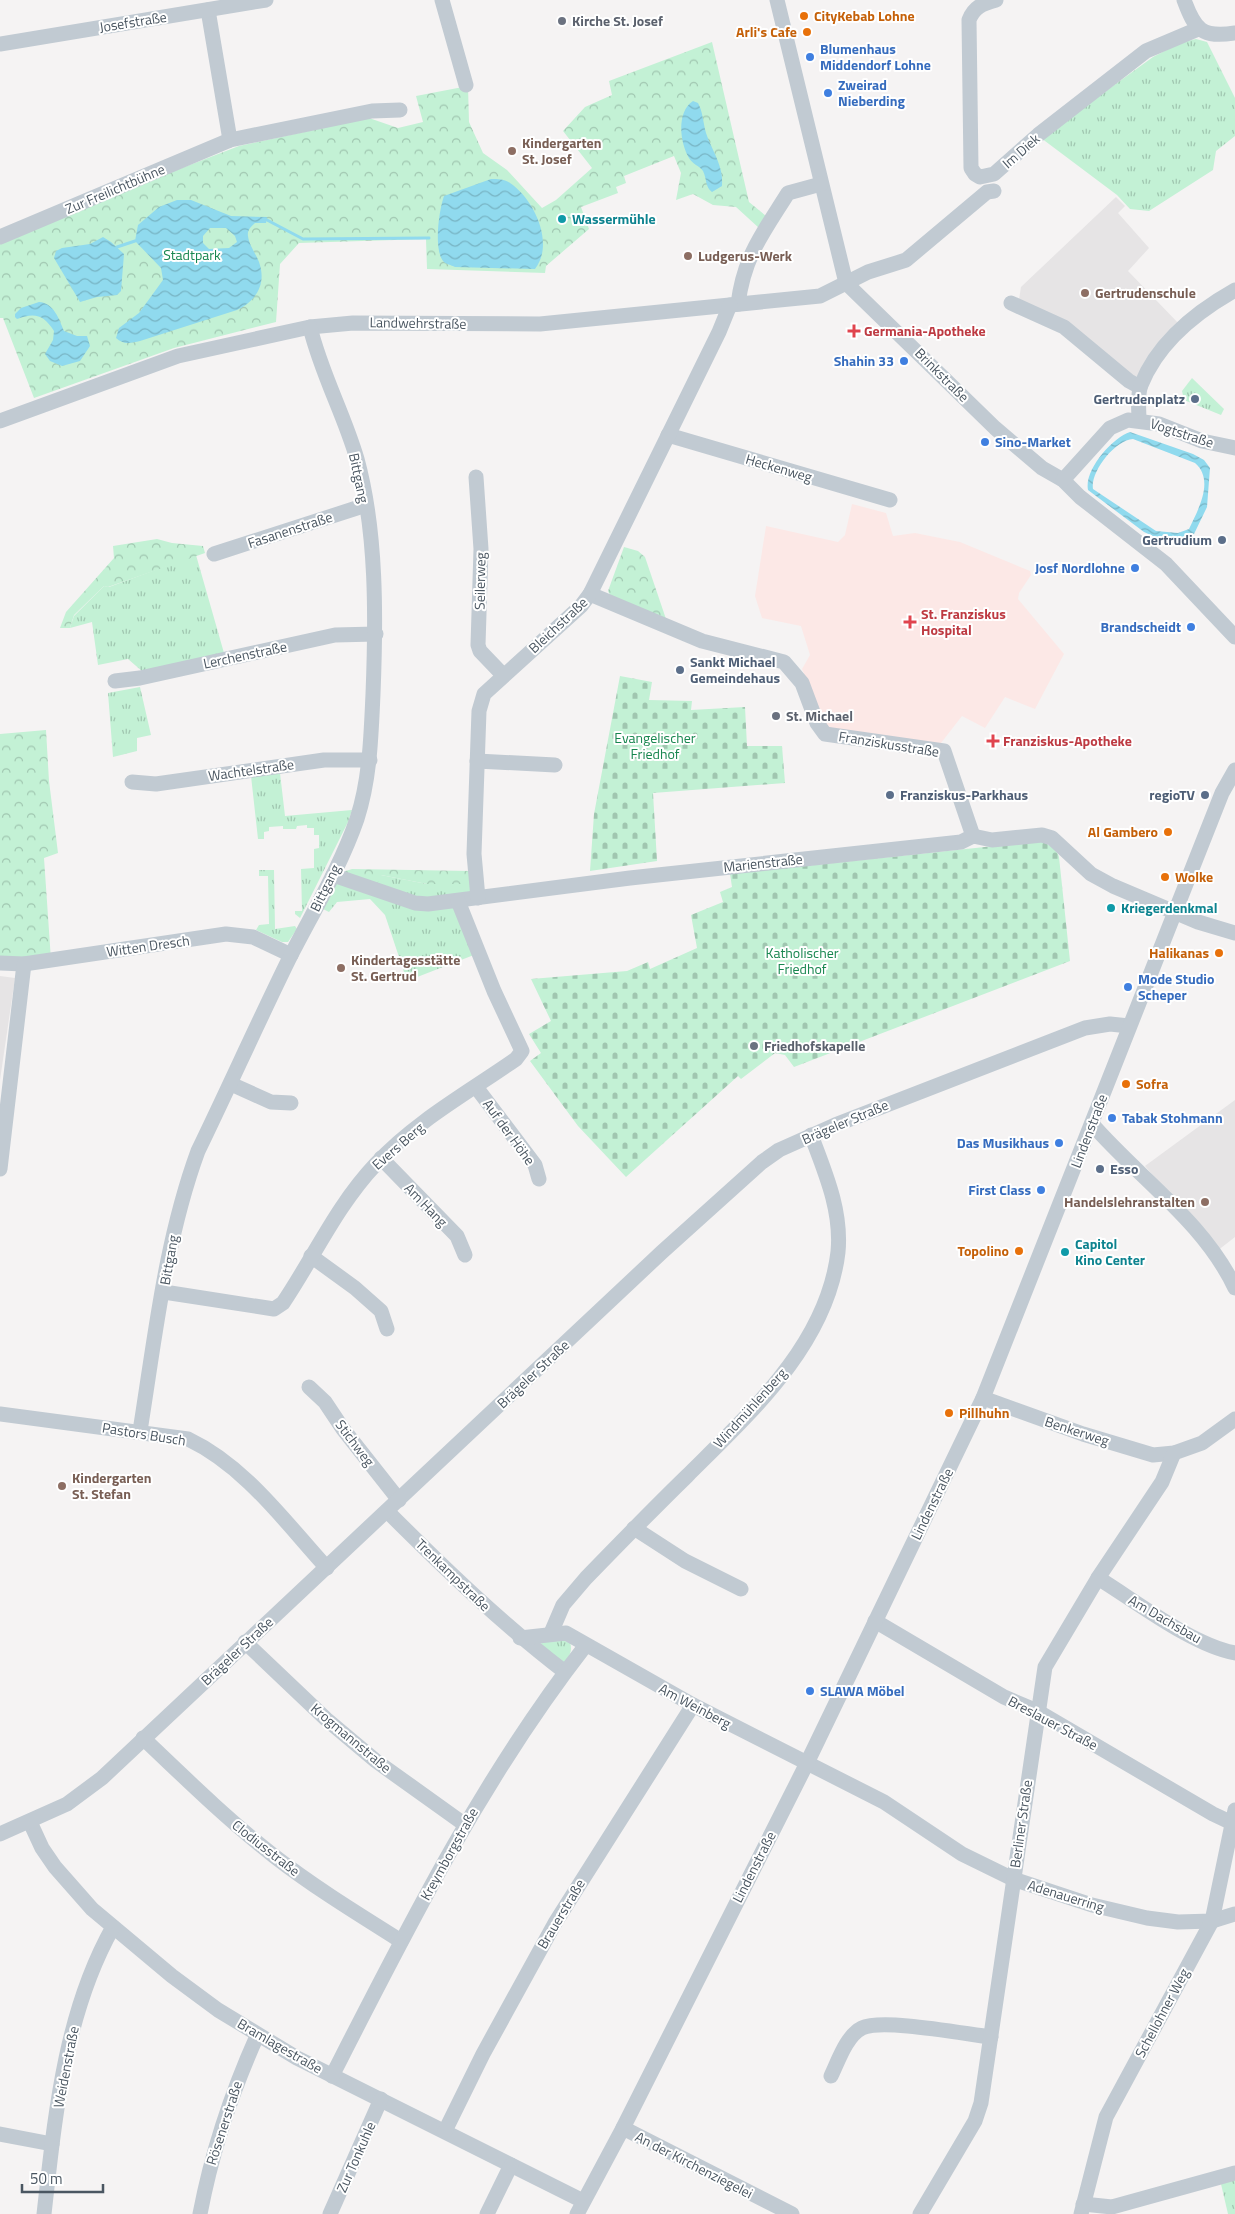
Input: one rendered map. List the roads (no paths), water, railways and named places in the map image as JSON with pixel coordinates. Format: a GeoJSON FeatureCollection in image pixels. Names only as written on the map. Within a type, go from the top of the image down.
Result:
{"type":"FeatureCollection","features":[{"type":"Feature","properties":{"kind":"street","name":"Josefstraße"},"geometry":{"type":"LineString","coordinates":[[0,44],[266,0]]}},
{"type":"Feature","properties":{"kind":"street"},"geometry":{"type":"LineString","coordinates":[[442,0],[466,85]]}},
{"type":"Feature","properties":{"kind":"street"},"geometry":{"type":"LineString","coordinates":[[777,0],[846,283]]}},
{"type":"Feature","properties":{"kind":"street","name":"Im Diek"},"geometry":{"type":"LineString","coordinates":[[996,0],[982,4],[973,10],[969,20],[971,168],[980,177],[994,174],[1038,135],[1146,51],[1198,29]]}},
{"type":"Feature","properties":{"kind":"street"},"geometry":{"type":"LineString","coordinates":[[1184,0],[1190,16],[1198,29],[1209,35],[1235,33]]}},
{"type":"Feature","properties":{"kind":"street"},"geometry":{"type":"LineString","coordinates":[[208,10],[230,140]]}},
{"type":"Feature","properties":{"kind":"street","name":"Zur Freilichtbühne"},"geometry":{"type":"LineString","coordinates":[[0,237],[230,140],[372,111],[400,110]]}},
{"type":"Feature","properties":{"kind":"street","name":"Bleichstraße"},"geometry":{"type":"LineString","coordinates":[[478,898],[474,854],[479,711],[484,694],[580,606],[590,594],[734,304],[747,260],[788,193],[821,184]]}},
{"type":"Feature","properties":{"kind":"street","name":"Landwehrstraße"},"geometry":{"type":"LineString","coordinates":[[0,421],[178,356],[310,327],[353,322],[540,324],[820,296],[868,272],[906,260],[987,192],[994,191]]}},
{"type":"Feature","properties":{"kind":"street","name":"Brinkstraße"},"geometry":{"type":"LineString","coordinates":[[846,283],[995,428],[1042,468],[1062,480],[1080,497],[1166,564],[1235,637]]}},
{"type":"Feature","properties":{"kind":"street"},"geometry":{"type":"LineString","coordinates":[[1139,420],[1140,387],[1154,362],[1179,330],[1194,316],[1235,290]]}},
{"type":"Feature","properties":{"kind":"street"},"geometry":{"type":"LineString","coordinates":[[1011,303],[1064,328],[1129,381],[1140,387]]}},
{"type":"Feature","properties":{"kind":"street","name":"Bittgang"},"geometry":{"type":"LineString","coordinates":[[140,1431],[173,1235],[188,1179],[198,1151],[291,956],[333,875],[356,820],[370,760],[376,634],[374,575],[366,505],[357,459],[316,350],[310,327]]}},
{"type":"Feature","properties":{"kind":"street","name":"Vogtstraße"},"geometry":{"type":"LineString","coordinates":[[1062,480],[1110,428],[1128,420],[1159,424],[1202,441],[1235,448]]}},
{"type":"Feature","properties":{"kind":"street","name":"Heckenweg"},"geometry":{"type":"LineString","coordinates":[[668,436],[890,500]]}},
{"type":"Feature","properties":{"kind":"street","name":"Seilerweg"},"geometry":{"type":"LineString","coordinates":[[476,477],[481,549],[478,644],[480,651],[503,675]]}},
{"type":"Feature","properties":{"kind":"street","name":"Fasanenstraße"},"geometry":{"type":"LineString","coordinates":[[214,554],[366,505]]}},
{"type":"Feature","properties":{"kind":"street","name":"Franziskusstraße"},"geometry":{"type":"LineString","coordinates":[[590,594],[702,641],[784,662],[802,683],[817,723],[826,734],[944,751],[972,836]]}},
{"type":"Feature","properties":{"kind":"street","name":"Lerchenstraße"},"geometry":{"type":"LineString","coordinates":[[115,681],[140,678],[335,635],[376,634]]}},
{"type":"Feature","properties":{"kind":"street","name":"Wachtelstraße"},"geometry":{"type":"LineString","coordinates":[[132,782],[156,784],[324,760],[370,760]]}},
{"type":"Feature","properties":{"kind":"street"},"geometry":{"type":"LineString","coordinates":[[477,761],[555,765]]}},
{"type":"Feature","properties":{"kind":"street","name":"Lindenstraße"},"geometry":{"type":"LineString","coordinates":[[580,2208],[623,2128],[806,1763],[983,1398],[1222,794],[1235,770]]}},
{"type":"Feature","properties":{"kind":"street","name":"Marienstraße"},"geometry":{"type":"LineString","coordinates":[[333,875],[415,903],[458,901],[649,876],[961,842],[972,836],[992,840],[1042,834],[1052,838],[1091,874],[1113,886],[1175,912],[1230,933],[1235,933]]}},
{"type":"Feature","properties":{"kind":"street","name":"Evers Berg"},"geometry":{"type":"LineString","coordinates":[[164,1292],[274,1310],[283,1303],[345,1203],[381,1158],[420,1125],[516,1059],[522,1051],[494,991],[458,901]]}},
{"type":"Feature","properties":{"kind":"street","name":"Witten Dresch"},"geometry":{"type":"LineString","coordinates":[[0,963],[24,964],[226,934],[253,937],[291,956]]}},
{"type":"Feature","properties":{"kind":"street"},"geometry":{"type":"LineString","coordinates":[[0,1169],[24,964]]}},
{"type":"Feature","properties":{"kind":"street","name":"Brägeler Straße"},"geometry":{"type":"LineString","coordinates":[[0,1834],[67,1804],[88,1788],[327,1568],[748,1174],[779,1150],[811,1135],[1085,1028],[1110,1024],[1130,1026]]}},
{"type":"Feature","properties":{"kind":"street"},"geometry":{"type":"LineString","coordinates":[[230,1084],[271,1102],[291,1103]]}},
{"type":"Feature","properties":{"kind":"street","name":"Auf der Höhe"},"geometry":{"type":"LineString","coordinates":[[476,1087],[535,1165],[539,1179]]}},
{"type":"Feature","properties":{"kind":"street"},"geometry":{"type":"LineString","coordinates":[[1092,1124],[1195,1229],[1228,1272],[1235,1288]]}},
{"type":"Feature","properties":{"kind":"street","name":"Windmühlenberg"},"geometry":{"type":"LineString","coordinates":[[551,1633],[562,1605],[634,1528],[750,1413],[778,1380],[802,1346],[818,1315],[833,1275],[838,1250],[837,1219],[829,1181],[811,1135]]}},
{"type":"Feature","properties":{"kind":"street","name":"Am Hang"},"geometry":{"type":"LineString","coordinates":[[381,1158],[457,1236],[465,1255]]}},
{"type":"Feature","properties":{"kind":"street"},"geometry":{"type":"LineString","coordinates":[[311,1256],[355,1288],[381,1311],[387,1329]]}},
{"type":"Feature","properties":{"kind":"street","name":"Stichweg"},"geometry":{"type":"LineString","coordinates":[[309,1387],[325,1402],[343,1429],[399,1500]]}},
{"type":"Feature","properties":{"kind":"street","name":"Benkerweg"},"geometry":{"type":"LineString","coordinates":[[983,1398],[1082,1434],[1153,1455],[1174,1453],[1202,1443],[1235,1419]]}},
{"type":"Feature","properties":{"kind":"street","name":"Pastors Busch"},"geometry":{"type":"LineString","coordinates":[[0,1414],[140,1431],[188,1439],[209,1449],[230,1464],[327,1568]]}},
{"type":"Feature","properties":{"kind":"street","name":"Berliner Straße"},"geometry":{"type":"LineString","coordinates":[[920,2214],[975,2121],[981,2103],[1012,1880],[1045,1667],[1098,1578],[1162,1482],[1174,1453]]}},
{"type":"Feature","properties":{"kind":"street","name":"Trenkampstraße"},"geometry":{"type":"LineString","coordinates":[[387,1511],[456,1580],[520,1638],[565,1672]]}},
{"type":"Feature","properties":{"kind":"street"},"geometry":{"type":"LineString","coordinates":[[634,1528],[685,1560],[742,1590]]}},
{"type":"Feature","properties":{"kind":"street","name":"Am Dachsbau"},"geometry":{"type":"LineString","coordinates":[[1098,1578],[1183,1631],[1222,1651],[1235,1653]]}},
{"type":"Feature","properties":{"kind":"street","name":"Breslauer Straße"},"geometry":{"type":"LineString","coordinates":[[875,1621],[1004,1697],[1037,1711],[1213,1814],[1234,1816]]}},
{"type":"Feature","properties":{"kind":"street"},"geometry":{"type":"LineString","coordinates":[[520,1638],[551,1633],[566,1633],[586,1645]]}},
{"type":"Feature","properties":{"kind":"street","name":"Krogmannstraße"},"geometry":{"type":"LineString","coordinates":[[245,1642],[326,1719],[376,1761],[464,1824]]}},
{"type":"Feature","properties":{"kind":"street","name":"Am Weinberg"},"geometry":{"type":"LineString","coordinates":[[586,1645],[693,1705],[806,1763]]}},
{"type":"Feature","properties":{"kind":"street","name":"Kreymborgstraße"},"geometry":{"type":"LineString","coordinates":[[332,2076],[401,1941],[464,1824],[565,1672],[586,1645]]}},
{"type":"Feature","properties":{"kind":"street","name":"Brauerstraße"},"geometry":{"type":"LineString","coordinates":[[445,2130],[483,2054],[554,1922],[693,1705]]}},
{"type":"Feature","properties":{"kind":"street","name":"Clodiusstraße"},"geometry":{"type":"LineString","coordinates":[[143,1738],[221,1812],[275,1856],[338,1902],[401,1941]]}},
{"type":"Feature","properties":{"kind":"street","name":"Adenauerring"},"geometry":{"type":"LineString","coordinates":[[806,1763],[884,1802],[962,1854],[1012,1880],[1092,1905],[1147,1918],[1178,1922],[1212,1921],[1235,1914]]}},
{"type":"Feature","properties":{"kind":"street","name":"Schellohner Weg"},"geometry":{"type":"LineString","coordinates":[[1082,2209],[1106,2117],[1212,1921],[1234,1816]]}},
{"type":"Feature","properties":{"kind":"street","name":"Bramlagestraße"},"geometry":{"type":"LineString","coordinates":[[30,1822],[42,1848],[55,1867],[92,1909],[172,1976],[257,2036],[332,2076],[445,2130],[511,2165],[580,2208]]}},
{"type":"Feature","properties":{"kind":"street","name":"Weidenstraße"},"geometry":{"type":"LineString","coordinates":[[44,2214],[52,2144],[68,2049],[80,2002],[96,1957],[113,1927]]}},
{"type":"Feature","properties":{"kind":"street"},"geometry":{"type":"LineString","coordinates":[[830,2076],[850,2039],[862,2028],[881,2024],[991,2038]]}},
{"type":"Feature","properties":{"kind":"street","name":"Rösenerstraße"},"geometry":{"type":"LineString","coordinates":[[200,2214],[213,2152],[224,2117],[234,2088],[257,2036]]}},
{"type":"Feature","properties":{"kind":"street","name":"Zur Tonkuhle"},"geometry":{"type":"LineString","coordinates":[[330,2214],[381,2099]]}},
{"type":"Feature","properties":{"kind":"street","name":"An der Kirchenziegelei"},"geometry":{"type":"LineString","coordinates":[[623,2128],[792,2214]]}},
{"type":"Feature","properties":{"kind":"street"},"geometry":{"type":"LineString","coordinates":[[0,2134],[52,2144]]}},
{"type":"Feature","properties":{"kind":"street"},"geometry":{"type":"LineString","coordinates":[[487,2214],[511,2165]]}},
{"type":"Feature","properties":{"kind":"street"},"geometry":{"type":"LineString","coordinates":[[1082,2209],[1112,2207],[1235,2173]]}},
{"type":"Feature","properties":{"kind":"water"},"geometry":{"type":"Polygon","coordinates":[[[693,101],[700,106],[706,133],[721,172],[722,186],[712,192],[707,185],[703,171],[690,160],[683,144],[682,120],[684,112],[693,101]]]}},
{"type":"Feature","properties":{"kind":"water"},"geometry":{"type":"Polygon","coordinates":[[[491,179],[510,183],[519,190],[534,210],[539,222],[543,247],[541,258],[535,269],[455,267],[445,263],[441,257],[438,230],[444,196],[491,179]]]}},
{"type":"Feature","properties":{"kind":"water"},"geometry":{"type":"Polygon","coordinates":[[[177,200],[191,200],[231,216],[267,217],[266,223],[255,223],[248,234],[259,262],[262,278],[261,284],[250,302],[237,310],[140,341],[124,343],[116,338],[119,328],[139,313],[163,280],[161,268],[135,241],[138,225],[159,207],[177,200]],[[210,228],[203,236],[203,243],[209,249],[229,248],[237,242],[235,236],[226,228],[210,228]]]}},
{"type":"Feature","properties":{"kind":"water"},"geometry":{"type":"Polygon","coordinates":[[[103,237],[124,254],[121,291],[117,295],[97,297],[80,302],[54,258],[56,251],[62,248],[90,244],[103,237]]]}},
{"type":"Feature","properties":{"kind":"water"},"geometry":{"type":"Polygon","coordinates":[[[39,302],[52,308],[64,331],[77,336],[87,336],[90,346],[80,361],[62,366],[50,361],[45,354],[53,340],[54,331],[47,321],[38,316],[17,319],[15,317],[15,314],[21,308],[39,302]]]}},
{"type":"Feature","properties":{"kind":"water"},"geometry":{"type":"Polygon","coordinates":[[[1130,432],[1193,454],[1204,460],[1210,468],[1207,507],[1194,534],[1180,541],[1162,540],[1144,532],[1088,490],[1090,473],[1095,464],[1108,448],[1123,435],[1130,432]],[[1133,439],[1119,445],[1105,458],[1095,474],[1093,489],[1156,531],[1178,533],[1189,529],[1203,495],[1204,478],[1201,470],[1195,463],[1133,439]]]}},
{"type":"Feature","properties":{"kind":"waterway"},"geometry":{"type":"LineString","coordinates":[[267,220],[303,239],[429,238]]}},
{"type":"Feature","properties":{"kind":"waterway"},"geometry":{"type":"LineString","coordinates":[[117,247],[135,241]]}},
{"type":"Feature","properties":{"kind":"place","name":"CityKebab Lohne"},"geometry":{"type":"Point","coordinates":[804,16]}},
{"type":"Feature","properties":{"kind":"place","name":"Kirche St. Josef"},"geometry":{"type":"Point","coordinates":[562,21]}},
{"type":"Feature","properties":{"kind":"place","name":"Arli's Cafe"},"geometry":{"type":"Point","coordinates":[807,32]}},
{"type":"Feature","properties":{"kind":"place","name":"Blumenhaus Middendorf Lohne"},"geometry":{"type":"Point","coordinates":[810,57]}},
{"type":"Feature","properties":{"kind":"place","name":"Zweirad Nieberding"},"geometry":{"type":"Point","coordinates":[828,93]}},
{"type":"Feature","properties":{"kind":"place","name":"Kindergarten St. Josef"},"geometry":{"type":"Point","coordinates":[512,151]}},
{"type":"Feature","properties":{"kind":"place","name":"Wassermühle"},"geometry":{"type":"Point","coordinates":[562,219]}},
{"type":"Feature","properties":{"kind":"place","name":"Ludgerus-Werk"},"geometry":{"type":"Point","coordinates":[688,256]}},
{"type":"Feature","properties":{"kind":"place","name":"Gertrudenschule"},"geometry":{"type":"Point","coordinates":[1085,293]}},
{"type":"Feature","properties":{"kind":"place","name":"Germania-Apotheke"},"geometry":{"type":"Point","coordinates":[854,331]}},
{"type":"Feature","properties":{"kind":"place","name":"Shahin 33"},"geometry":{"type":"Point","coordinates":[904,361]}},
{"type":"Feature","properties":{"kind":"place","name":"Gertrudenplatz"},"geometry":{"type":"Point","coordinates":[1195,399]}},
{"type":"Feature","properties":{"kind":"place","name":"Sino-Market"},"geometry":{"type":"Point","coordinates":[985,442]}},
{"type":"Feature","properties":{"kind":"place","name":"Gertrudium"},"geometry":{"type":"Point","coordinates":[1222,540]}},
{"type":"Feature","properties":{"kind":"place","name":"Josf Nordlohne"},"geometry":{"type":"Point","coordinates":[1135,568]}},
{"type":"Feature","properties":{"kind":"place","name":"St. Franziskus Hospital"},"geometry":{"type":"Point","coordinates":[910,622]}},
{"type":"Feature","properties":{"kind":"place","name":"Brandscheidt"},"geometry":{"type":"Point","coordinates":[1191,627]}},
{"type":"Feature","properties":{"kind":"place","name":"Sankt Michael Gemeindehaus"},"geometry":{"type":"Point","coordinates":[680,670]}},
{"type":"Feature","properties":{"kind":"place","name":"St. Michael"},"geometry":{"type":"Point","coordinates":[776,716]}},
{"type":"Feature","properties":{"kind":"place","name":"Franziskus-Apotheke"},"geometry":{"type":"Point","coordinates":[993,741]}},
{"type":"Feature","properties":{"kind":"place","name":"Franziskus-Parkhaus"},"geometry":{"type":"Point","coordinates":[890,795]}},
{"type":"Feature","properties":{"kind":"place","name":"regioTV"},"geometry":{"type":"Point","coordinates":[1205,795]}},
{"type":"Feature","properties":{"kind":"place","name":"Al Gambero"},"geometry":{"type":"Point","coordinates":[1168,832]}},
{"type":"Feature","properties":{"kind":"place","name":"Wolke"},"geometry":{"type":"Point","coordinates":[1165,877]}},
{"type":"Feature","properties":{"kind":"place","name":"Kriegerdenkmal"},"geometry":{"type":"Point","coordinates":[1111,908]}},
{"type":"Feature","properties":{"kind":"place","name":"Halikanas"},"geometry":{"type":"Point","coordinates":[1219,953]}},
{"type":"Feature","properties":{"kind":"place","name":"Kindertagesstätte St. Gertrud"},"geometry":{"type":"Point","coordinates":[341,968]}},
{"type":"Feature","properties":{"kind":"place","name":"Mode Studio Scheper"},"geometry":{"type":"Point","coordinates":[1128,987]}},
{"type":"Feature","properties":{"kind":"place","name":"Friedhofskapelle"},"geometry":{"type":"Point","coordinates":[754,1046]}},
{"type":"Feature","properties":{"kind":"place","name":"Sofra"},"geometry":{"type":"Point","coordinates":[1126,1084]}},
{"type":"Feature","properties":{"kind":"place","name":"Tabak Stohmann"},"geometry":{"type":"Point","coordinates":[1112,1118]}},
{"type":"Feature","properties":{"kind":"place","name":"Das Musikhaus"},"geometry":{"type":"Point","coordinates":[1059,1143]}},
{"type":"Feature","properties":{"kind":"place","name":"Esso"},"geometry":{"type":"Point","coordinates":[1100,1169]}},
{"type":"Feature","properties":{"kind":"place","name":"First Class"},"geometry":{"type":"Point","coordinates":[1041,1190]}},
{"type":"Feature","properties":{"kind":"place","name":"Handelslehranstalten"},"geometry":{"type":"Point","coordinates":[1205,1202]}},
{"type":"Feature","properties":{"kind":"place","name":"Topolino"},"geometry":{"type":"Point","coordinates":[1019,1251]}},
{"type":"Feature","properties":{"kind":"place","name":"Capitol Kino Center"},"geometry":{"type":"Point","coordinates":[1065,1252]}},
{"type":"Feature","properties":{"kind":"place","name":"Pillhuhn"},"geometry":{"type":"Point","coordinates":[949,1413]}},
{"type":"Feature","properties":{"kind":"place","name":"Kindergarten St. Stefan"},"geometry":{"type":"Point","coordinates":[62,1486]}},
{"type":"Feature","properties":{"kind":"place","name":"SLAWA Möbel"},"geometry":{"type":"Point","coordinates":[810,1691]}},
{"type":"Feature","properties":{"kind":"park label","name":"Stadtpark"},"geometry":{"type":"Point","coordinates":[192,255]}},
{"type":"Feature","properties":{"kind":"park label","name":"Evangelischer Friedhof"},"geometry":{"type":"Point","coordinates":[655,746]}},
{"type":"Feature","properties":{"kind":"park label","name":"Katholischer Friedhof"},"geometry":{"type":"Point","coordinates":[802,962]}}]}
